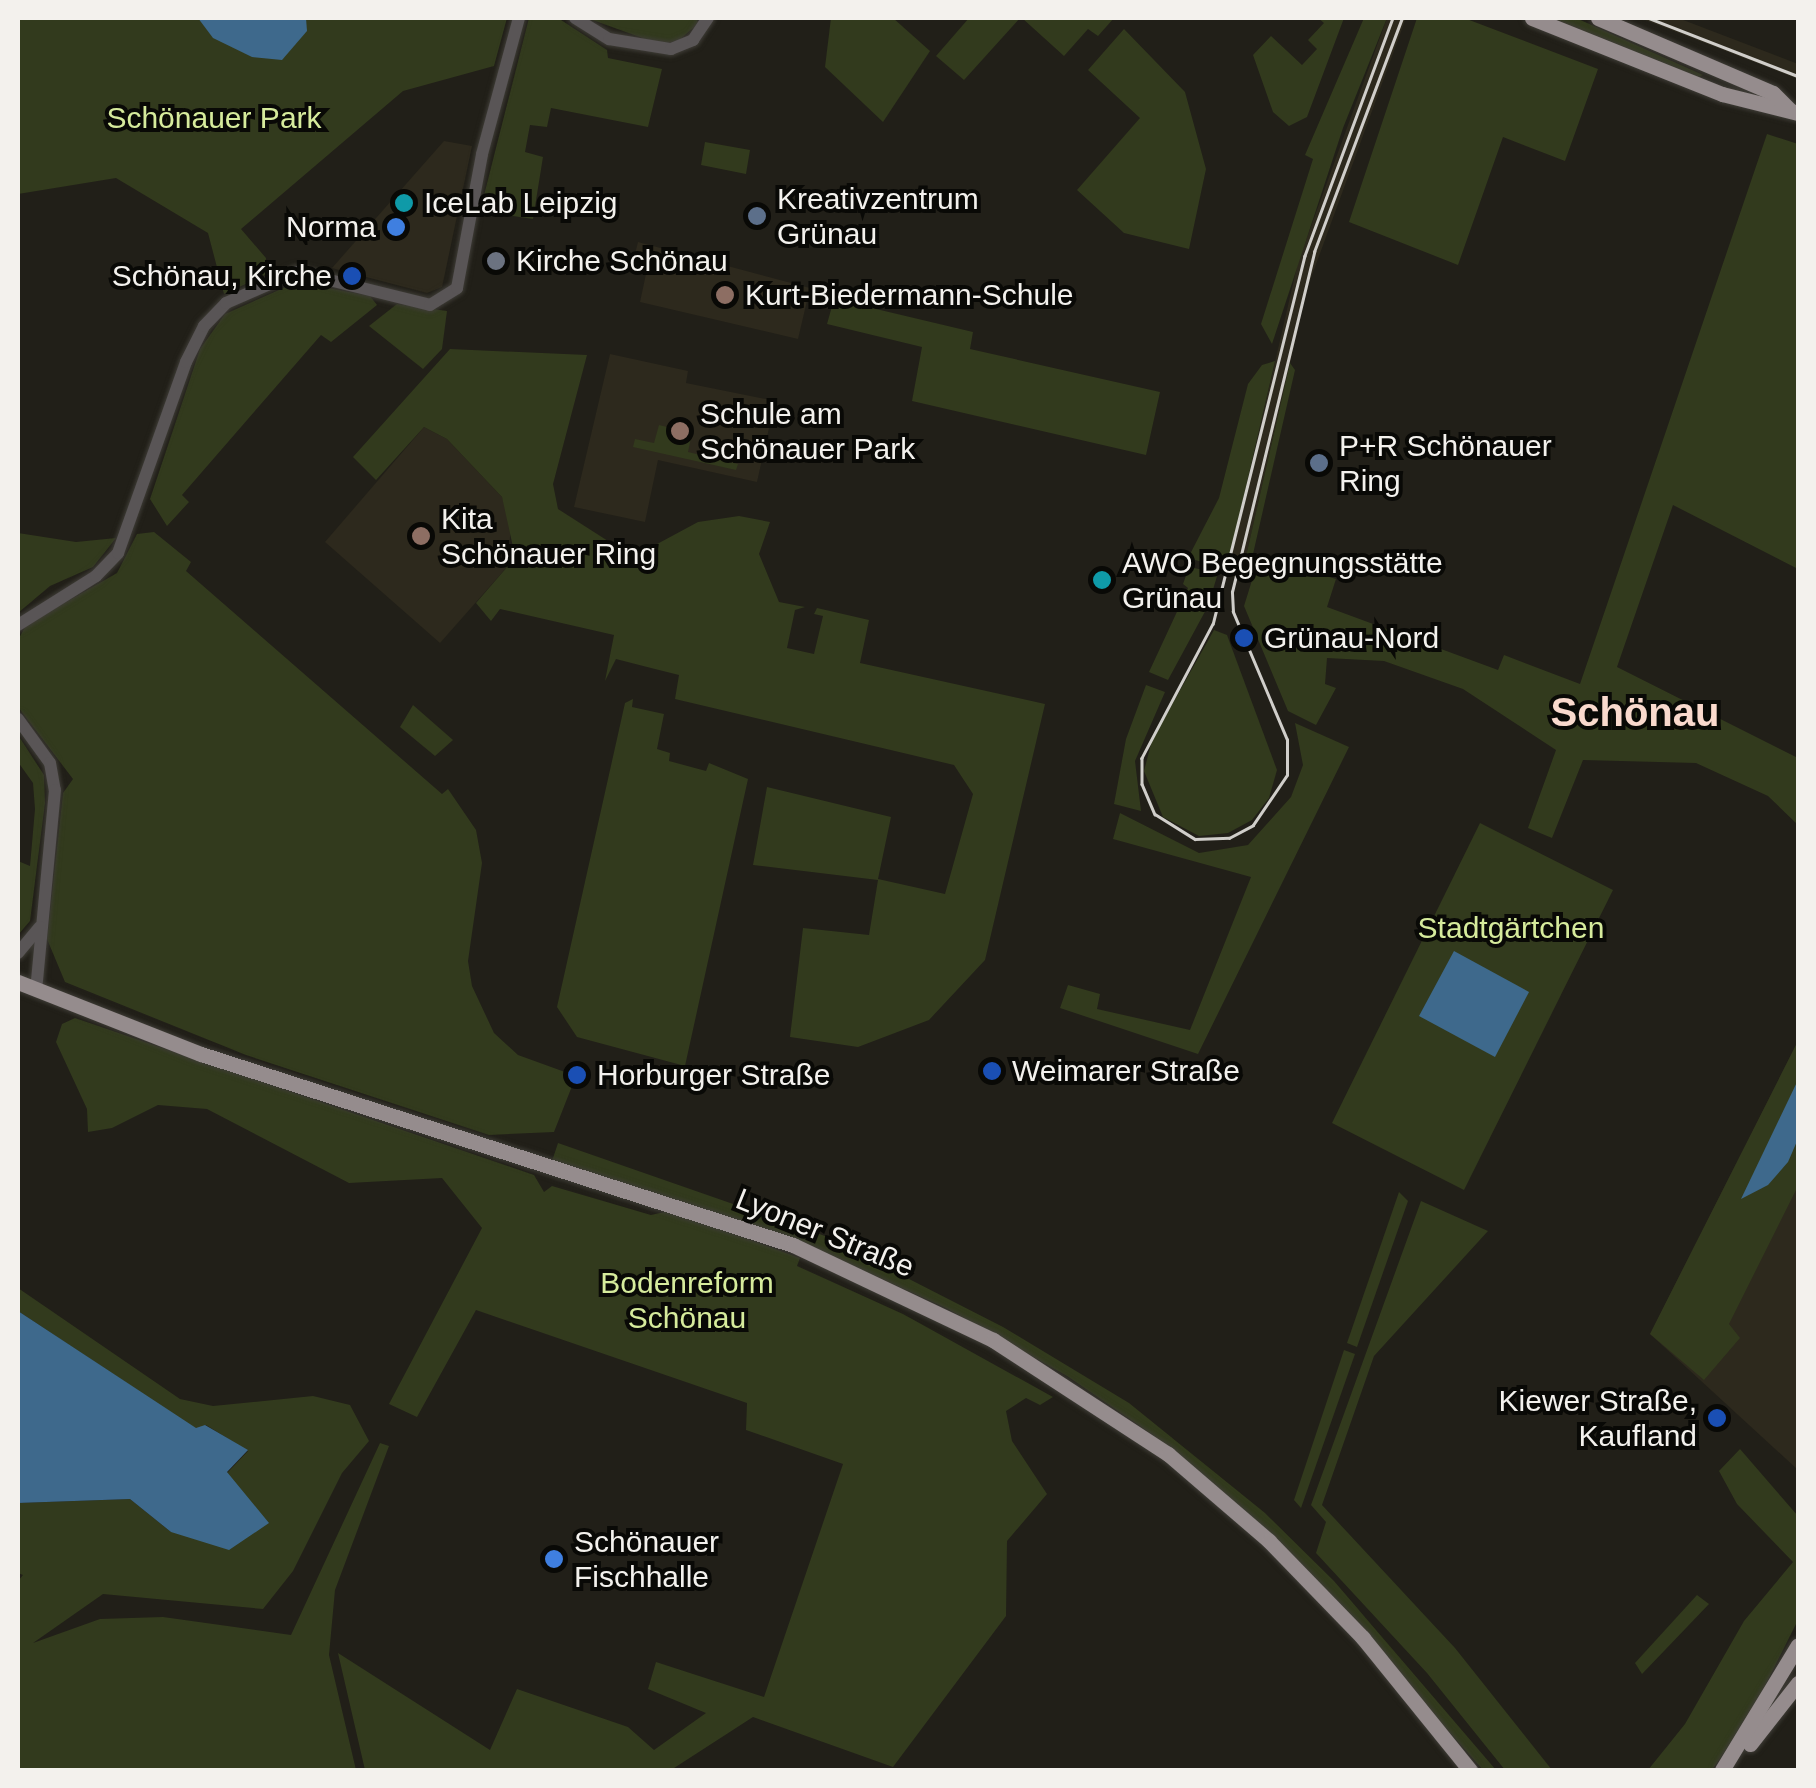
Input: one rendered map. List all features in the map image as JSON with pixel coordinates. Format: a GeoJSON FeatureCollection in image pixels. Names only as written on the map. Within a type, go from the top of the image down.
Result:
{"type":"FeatureCollection","features":[{"type":"Feature","properties":{"kind":"main road"},"geometry":{"type":"LineString","coordinates":[[1532,18],[1751,104],[1794,111]]}},
{"type":"Feature","properties":{"kind":"main road"},"geometry":{"type":"LineString","coordinates":[[1598,18],[1773,94],[1794,111]]}},
{"type":"Feature","properties":{"kind":"main road","name":"Lyoner Straße"},"geometry":{"type":"LineString","coordinates":[[18,982],[404,1123],[793,1245],[993,1340],[1168,1454],[1269,1541],[1363,1638],[1470,1770]]}},
{"type":"Feature","properties":{"kind":"main road"},"geometry":{"type":"LineString","coordinates":[[1725,1770],[1798,1645]]}},
{"type":"Feature","properties":{"kind":"main road"},"geometry":{"type":"LineString","coordinates":[[1725,1770],[1798,1683]]}},
{"type":"Feature","properties":{"kind":"street"},"geometry":{"type":"LineString","coordinates":[[18,624],[96,576],[118,554],[186,362],[204,326],[226,303],[297,272],[430,306],[457,288],[482,154],[518,18]]}},
{"type":"Feature","properties":{"kind":"street"},"geometry":{"type":"LineString","coordinates":[[574,18],[609,39],[671,49],[693,40],[708,18]]}},
{"type":"Feature","properties":{"kind":"street"},"geometry":{"type":"LineString","coordinates":[[18,720],[50,763],[55,790],[36,990]]}},
{"type":"Feature","properties":{"kind":"street"},"geometry":{"type":"LineString","coordinates":[[18,953],[41,925]]}},
{"type":"Feature","properties":{"kind":"shaded area"},"geometry":{"type":"Polygon","coordinates":[[[1387,18],[1406,18],[1307,289],[1241,579],[1226,575],[1298,262],[1387,18]]]}},
{"type":"Feature","properties":{"kind":"shaded area"},"geometry":{"type":"Polygon","coordinates":[[[1640,18],[1678,18],[1798,64],[1798,79],[1640,18]]]}},
{"type":"Feature","properties":{"kind":"shaded area"},"geometry":{"type":"Polygon","coordinates":[[[444,141],[472,146],[442,287],[427,293],[332,268],[444,141]]]}},
{"type":"Feature","properties":{"kind":"shaded area","name":"Kurt-Biedermann-Schule"},"geometry":{"type":"Polygon","coordinates":[[[638,242],[810,288],[798,339],[640,302],[646,274],[631,270],[638,242]]]}},
{"type":"Feature","properties":{"kind":"shaded area","name":"Schule am Schönauer Park"},"geometry":{"type":"Polygon","coordinates":[[[610,354],[688,371],[686,383],[775,401],[757,482],[658,460],[645,522],[574,507],[610,354]]]}},
{"type":"Feature","properties":{"kind":"shaded area","name":"Kita Schönauer Ring"},"geometry":{"type":"Polygon","coordinates":[[[424,427],[447,439],[502,497],[511,522],[508,566],[440,643],[325,542],[424,427]]]}},
{"type":"Feature","properties":{"kind":"shaded area"},"geometry":{"type":"Polygon","coordinates":[[[1798,1041],[1798,1470],[1650,1334],[1798,1041]]]}},
{"type":"Feature","properties":{"kind":"green space","name":"Schönauer Park"},"geometry":{"type":"Polygon","coordinates":[[[19,18],[507,18],[494,66],[403,91],[241,229],[266,258],[265,275],[224,294],[208,233],[116,178],[18,194],[19,18]]]}},
{"type":"Feature","properties":{"kind":"green space"},"geometry":{"type":"Polygon","coordinates":[[[529,18],[558,18],[607,50],[608,58],[662,69],[648,127],[551,108],[547,127],[530,125],[525,152],[543,157],[533,219],[480,211],[529,18]]]}},
{"type":"Feature","properties":{"kind":"green space"},"geometry":{"type":"Polygon","coordinates":[[[587,18],[695,18],[699,23],[678,41],[659,44],[587,18]]]}},
{"type":"Feature","properties":{"kind":"green space"},"geometry":{"type":"Polygon","coordinates":[[[831,18],[893,18],[930,51],[883,122],[825,67],[831,18]]]}},
{"type":"Feature","properties":{"kind":"green space"},"geometry":{"type":"Polygon","coordinates":[[[969,18],[1020,18],[964,80],[936,56],[969,18]]]}},
{"type":"Feature","properties":{"kind":"green space"},"geometry":{"type":"Polygon","coordinates":[[[1022,18],[1114,18],[1098,36],[1088,29],[1064,56],[1022,18]]]}},
{"type":"Feature","properties":{"kind":"green space"},"geometry":{"type":"Polygon","coordinates":[[[1318,18],[1344,18],[1307,117],[1289,126],[1273,112],[1253,55],[1271,36],[1302,65],[1317,49],[1308,40],[1324,23],[1318,18]]]}},
{"type":"Feature","properties":{"kind":"green space"},"geometry":{"type":"Polygon","coordinates":[[[1364,18],[1387,18],[1343,128],[1272,344],[1261,324],[1313,159],[1305,155],[1364,18]]]}},
{"type":"Feature","properties":{"kind":"green space"},"geometry":{"type":"Polygon","coordinates":[[[1417,18],[1464,18],[1598,69],[1565,161],[1503,137],[1458,265],[1349,222],[1417,18]]]}},
{"type":"Feature","properties":{"kind":"green space"},"geometry":{"type":"Polygon","coordinates":[[[1552,18],[1576,18],[1703,75],[1698,77],[1552,18]]]}},
{"type":"Feature","properties":{"kind":"green space"},"geometry":{"type":"Polygon","coordinates":[[[1124,29],[1185,92],[1206,169],[1189,249],[1124,233],[1077,190],[1140,118],[1088,70],[1124,29]]]}},
{"type":"Feature","properties":{"kind":"green space"},"geometry":{"type":"Polygon","coordinates":[[[1767,134],[1798,144],[1798,569],[1673,505],[1617,667],[1798,758],[1798,825],[1768,796],[1696,763],[1583,760],[1552,838],[1528,828],[1556,750],[1463,689],[1384,661],[1327,658],[1325,684],[1336,688],[1316,725],[1288,711],[1244,606],[1253,577],[1242,574],[1290,363],[1295,370],[1253,554],[1336,579],[1327,607],[1498,670],[1504,655],[1580,684],[1767,134]]]}},
{"type":"Feature","properties":{"kind":"green space"},"geometry":{"type":"Polygon","coordinates":[[[705,142],[750,150],[746,174],[701,165],[705,142]]]}},
{"type":"Feature","properties":{"kind":"green space"},"geometry":{"type":"Polygon","coordinates":[[[297,282],[370,296],[377,305],[331,342],[321,335],[182,495],[189,502],[167,526],[150,499],[200,349],[225,314],[297,282]]]}},
{"type":"Feature","properties":{"kind":"green space"},"geometry":{"type":"Polygon","coordinates":[[[834,299],[973,332],[970,349],[1160,392],[1146,455],[912,401],[922,347],[827,324],[834,299]]]}},
{"type":"Feature","properties":{"kind":"green space"},"geometry":{"type":"Polygon","coordinates":[[[397,304],[447,311],[442,349],[423,369],[369,326],[397,304]]]}},
{"type":"Feature","properties":{"kind":"green space"},"geometry":{"type":"Polygon","coordinates":[[[450,349],[587,355],[553,484],[558,509],[633,557],[698,522],[739,516],[770,522],[759,554],[779,602],[805,607],[795,610],[787,648],[814,654],[823,616],[814,614],[817,608],[869,620],[860,663],[1045,704],[985,960],[929,1020],[858,1047],[790,1037],[803,928],[869,935],[878,880],[753,865],[767,787],[891,817],[878,879],[945,894],[973,794],[954,765],[675,699],[679,675],[616,659],[605,681],[614,635],[500,609],[491,621],[476,603],[508,566],[513,547],[502,497],[447,439],[424,427],[376,480],[353,457],[450,349]]]}},
{"type":"Feature","properties":{"kind":"green space"},"geometry":{"type":"Polygon","coordinates":[[[1275,361],[1227,569],[1188,558],[1219,498],[1248,384],[1262,365],[1275,361]]]}},
{"type":"Feature","properties":{"kind":"green space"},"geometry":{"type":"Polygon","coordinates":[[[659,425],[692,433],[688,452],[738,464],[736,470],[633,447],[635,439],[654,443],[659,425]]]}},
{"type":"Feature","properties":{"kind":"green space"},"geometry":{"type":"Polygon","coordinates":[[[154,532],[191,562],[186,571],[442,794],[448,789],[476,830],[482,863],[468,961],[472,986],[494,1033],[518,1055],[576,1076],[554,1132],[489,1135],[246,1055],[65,982],[47,939],[63,793],[73,779],[18,707],[18,640],[26,625],[117,573],[137,534],[154,532]]]}},
{"type":"Feature","properties":{"kind":"green space"},"geometry":{"type":"Polygon","coordinates":[[[18,533],[76,542],[116,538],[93,567],[50,586],[18,613],[18,533]]]}},
{"type":"Feature","properties":{"kind":"green space"},"geometry":{"type":"Polygon","coordinates":[[[1189,567],[1218,573],[1208,606],[1168,680],[1149,672],[1188,588],[1183,584],[1189,567]]]}},
{"type":"Feature","properties":{"kind":"green space"},"geometry":{"type":"Polygon","coordinates":[[[1214,630],[1227,635],[1277,770],[1269,798],[1252,820],[1228,833],[1199,836],[1163,817],[1144,771],[1152,740],[1214,630]]]}},
{"type":"Feature","properties":{"kind":"green space"},"geometry":{"type":"Polygon","coordinates":[[[1146,685],[1165,692],[1135,761],[1141,811],[1114,804],[1126,739],[1146,685]]]}},
{"type":"Feature","properties":{"kind":"green space"},"geometry":{"type":"Polygon","coordinates":[[[633,699],[632,707],[664,714],[657,749],[670,753],[669,761],[706,771],[709,763],[748,779],[685,1066],[577,1037],[557,1007],[625,703],[633,699]]]}},
{"type":"Feature","properties":{"kind":"green space"},"geometry":{"type":"Polygon","coordinates":[[[413,705],[453,740],[435,756],[400,727],[413,705]]]}},
{"type":"Feature","properties":{"kind":"green space"},"geometry":{"type":"Polygon","coordinates":[[[1295,723],[1349,747],[1198,1054],[1060,1008],[1068,985],[1100,994],[1097,1009],[1190,1030],[1251,877],[1113,839],[1120,813],[1199,853],[1248,845],[1291,797],[1303,765],[1295,723]]]}},
{"type":"Feature","properties":{"kind":"green space"},"geometry":{"type":"Polygon","coordinates":[[[18,735],[44,775],[45,803],[30,921],[18,935],[18,861],[30,866],[35,809],[33,783],[18,762],[18,735]]]}},
{"type":"Feature","properties":{"kind":"green space","name":"Stadtgärtchen"},"geometry":{"type":"Polygon","coordinates":[[[1480,823],[1613,890],[1464,1190],[1332,1123],[1480,823]]]}},
{"type":"Feature","properties":{"kind":"green space","name":"Bodenreform Schönau"},"geometry":{"type":"Polygon","coordinates":[[[75,1018],[534,1175],[544,1192],[552,1186],[651,1215],[669,1211],[800,1258],[797,1266],[903,1314],[1053,1397],[1040,1405],[1026,1398],[1006,1411],[1012,1441],[1047,1494],[1007,1541],[1006,1616],[893,1767],[753,1717],[671,1770],[365,1770],[338,1653],[490,1750],[517,1689],[628,1727],[654,1750],[706,1713],[648,1689],[656,1662],[764,1697],[843,1464],[746,1430],[747,1403],[476,1310],[417,1417],[389,1404],[482,1228],[442,1178],[349,1183],[207,1109],[158,1105],[112,1128],[88,1132],[87,1109],[56,1042],[62,1024],[75,1018]]]}},
{"type":"Feature","properties":{"kind":"green space"},"geometry":{"type":"Polygon","coordinates":[[[1798,1041],[1798,1186],[1729,1324],[1740,1338],[1704,1380],[1650,1334],[1798,1041]]]}},
{"type":"Feature","properties":{"kind":"green space"},"geometry":{"type":"Polygon","coordinates":[[[558,1143],[825,1236],[1003,1327],[1129,1403],[1265,1513],[1334,1581],[1496,1770],[1483,1770],[1289,1551],[1153,1435],[1067,1376],[946,1308],[796,1240],[552,1161],[558,1143]]]}},
{"type":"Feature","properties":{"kind":"green space"},"geometry":{"type":"Polygon","coordinates":[[[1399,1192],[1408,1201],[1357,1347],[1347,1343],[1399,1192]]]}},
{"type":"Feature","properties":{"kind":"green space"},"geometry":{"type":"Polygon","coordinates":[[[1421,1201],[1488,1231],[1374,1356],[1322,1505],[1455,1648],[1552,1770],[1505,1770],[1427,1673],[1316,1553],[1326,1522],[1311,1505],[1421,1201]]]}},
{"type":"Feature","properties":{"kind":"green space"},"geometry":{"type":"Polygon","coordinates":[[[18,1288],[180,1399],[213,1406],[313,1396],[350,1405],[369,1441],[342,1473],[293,1571],[263,1609],[103,1594],[33,1643],[100,1619],[163,1617],[291,1635],[380,1443],[389,1446],[335,1590],[329,1655],[356,1770],[18,1770],[18,1581],[23,1575],[18,1573],[18,1503],[130,1499],[171,1532],[248,1451],[206,1425],[196,1429],[18,1311],[18,1288]]]}},
{"type":"Feature","properties":{"kind":"green space"},"geometry":{"type":"Polygon","coordinates":[[[1344,1350],[1355,1354],[1301,1508],[1294,1500],[1344,1350]]]}},
{"type":"Feature","properties":{"kind":"green space"},"geometry":{"type":"Polygon","coordinates":[[[1740,1449],[1798,1516],[1798,1620],[1751,1714],[1712,1770],[1648,1770],[1685,1724],[1744,1621],[1793,1562],[1737,1504],[1719,1471],[1740,1449]]]}},
{"type":"Feature","properties":{"kind":"green space"},"geometry":{"type":"Polygon","coordinates":[[[1697,1595],[1709,1604],[1642,1674],[1635,1663],[1697,1595]]]}},
{"type":"Feature","properties":{"kind":"water"},"geometry":{"type":"Polygon","coordinates":[[[198,18],[306,18],[307,31],[282,60],[252,57],[213,38],[198,18]]]}},
{"type":"Feature","properties":{"kind":"water"},"geometry":{"type":"Polygon","coordinates":[[[1454,951],[1529,992],[1495,1057],[1419,1016],[1454,951]]]}},
{"type":"Feature","properties":{"kind":"water"},"geometry":{"type":"Polygon","coordinates":[[[1798,1080],[1798,1139],[1788,1162],[1768,1185],[1741,1199],[1798,1080]]]}},
{"type":"Feature","properties":{"kind":"water"},"geometry":{"type":"Polygon","coordinates":[[[18,1311],[196,1428],[205,1425],[248,1450],[227,1472],[269,1523],[229,1550],[171,1532],[130,1499],[18,1503],[18,1311]]]}},
{"type":"Feature","properties":{"kind":"tram line"},"geometry":{"type":"LineString","coordinates":[[1393,18],[1305,256],[1213,624],[1142,758],[1142,784],[1155,814],[1195,839],[1229,838],[1253,825],[1287,775],[1287,740],[1233,612],[1232,592],[1314,252],[1402,18]]}},
{"type":"Feature","properties":{"kind":"tram line"},"geometry":{"type":"LineString","coordinates":[[1649,18],[1798,76]]}},
{"type":"Feature","properties":{"kind":"place","name":"IceLab Leipzig"},"geometry":{"type":"Point","coordinates":[404,203]}},
{"type":"Feature","properties":{"kind":"place","name":"Kreativzentrum Grünau"},"geometry":{"type":"Point","coordinates":[757,216]}},
{"type":"Feature","properties":{"kind":"place","name":"Norma"},"geometry":{"type":"Point","coordinates":[396,227]}},
{"type":"Feature","properties":{"kind":"place","name":"Kirche Schönau"},"geometry":{"type":"Point","coordinates":[496,261]}},
{"type":"Feature","properties":{"kind":"place","name":"Schönau, Kirche"},"geometry":{"type":"Point","coordinates":[352,276]}},
{"type":"Feature","properties":{"kind":"place","name":"Kurt-Biedermann-Schule"},"geometry":{"type":"Point","coordinates":[725,295]}},
{"type":"Feature","properties":{"kind":"place","name":"Schule am Schönauer Park"},"geometry":{"type":"Point","coordinates":[680,431]}},
{"type":"Feature","properties":{"kind":"place","name":"P+R Schönauer Ring"},"geometry":{"type":"Point","coordinates":[1319,463]}},
{"type":"Feature","properties":{"kind":"place","name":"Kita Schönauer Ring"},"geometry":{"type":"Point","coordinates":[421,536]}},
{"type":"Feature","properties":{"kind":"place","name":"AWO Begegnungsstätte Grünau"},"geometry":{"type":"Point","coordinates":[1102,580]}},
{"type":"Feature","properties":{"kind":"place","name":"Grünau-Nord"},"geometry":{"type":"Point","coordinates":[1244,638]}},
{"type":"Feature","properties":{"kind":"place","name":"Weimarer Straße"},"geometry":{"type":"Point","coordinates":[992,1071]}},
{"type":"Feature","properties":{"kind":"place","name":"Horburger Straße"},"geometry":{"type":"Point","coordinates":[577,1075]}},
{"type":"Feature","properties":{"kind":"place","name":"Kiewer Straße, Kaufland"},"geometry":{"type":"Point","coordinates":[1717,1418]}},
{"type":"Feature","properties":{"kind":"place","name":"Schönauer Fischhalle"},"geometry":{"type":"Point","coordinates":[554,1559]}},
{"type":"Feature","properties":{"kind":"district","name":"Schönau"},"geometry":{"type":"Point","coordinates":[1635,712]}}]}
